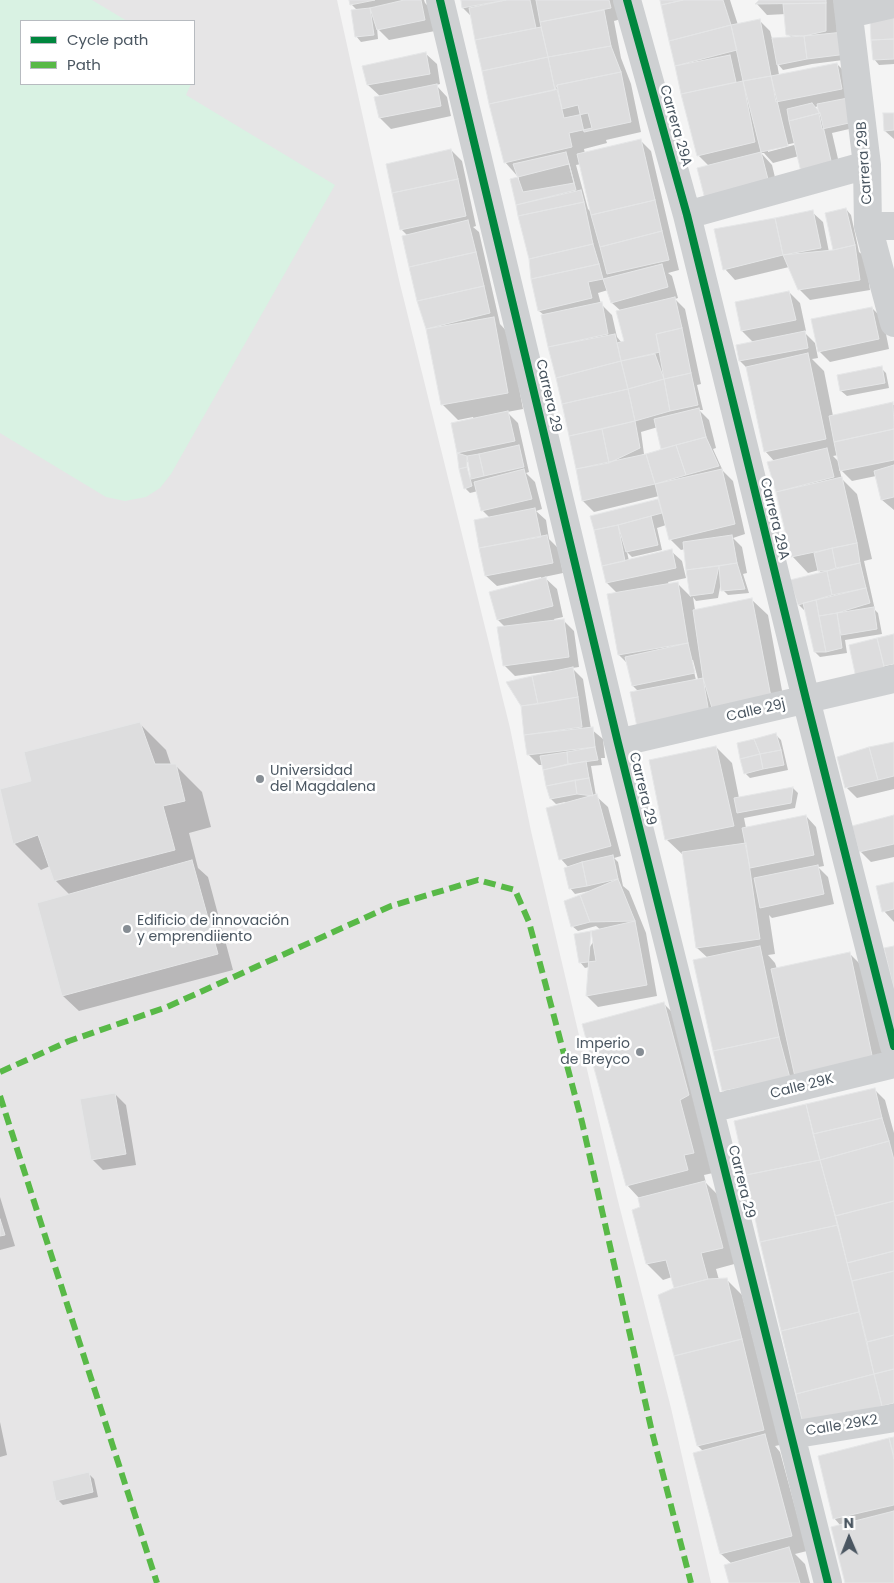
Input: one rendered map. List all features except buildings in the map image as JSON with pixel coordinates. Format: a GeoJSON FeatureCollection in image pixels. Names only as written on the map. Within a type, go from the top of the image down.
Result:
{"type":"FeatureCollection","features":[{"type":"Feature","properties":{"kind":"street","name":"Carrera 29"},"geometry":{"type":"LineString","coordinates":[[440,0],[618,743],[828,1583]]}},
{"type":"Feature","properties":{"kind":"street","name":"Carrera 29A"},"geometry":{"type":"LineString","coordinates":[[627,0],[687,216],[894,1046]]}},
{"type":"Feature","properties":{"kind":"street"},"geometry":{"type":"LineString","coordinates":[[848,7],[894,4]]}},
{"type":"Feature","properties":{"kind":"street","name":"Carrera 29B"},"geometry":{"type":"LineString","coordinates":[[848,7],[867,165],[881,226],[894,323]]}},
{"type":"Feature","properties":{"kind":"street"},"geometry":{"type":"LineString","coordinates":[[687,216],[867,165]]}},
{"type":"Feature","properties":{"kind":"street","name":"Calle 29j"},"geometry":{"type":"LineString","coordinates":[[618,743],[894,679]]}},
{"type":"Feature","properties":{"kind":"street","name":"Calle 29K"},"geometry":{"type":"LineString","coordinates":[[710,1110],[894,1064]]}},
{"type":"Feature","properties":{"kind":"street","name":"Calle 29K2"},"geometry":{"type":"LineString","coordinates":[[791,1435],[894,1418]]}},
{"type":"Feature","properties":{"kind":"shaded area","name":"Universidad del Magdalena"},"geometry":{"type":"Polygon","coordinates":[[[0,0],[337,0],[399,280],[510,728],[531,831],[617,1197],[671,1408],[711,1583],[0,1583],[0,0]]]}},
{"type":"Feature","properties":{"kind":"green space"},"geometry":{"type":"Polygon","coordinates":[[[0,0],[92,0],[125,20],[20,20],[20,85],[191,85],[186,95],[335,185],[171,474],[160,488],[146,497],[125,501],[106,497],[0,433],[0,0]]]}},
{"type":"Feature","properties":{"kind":"marked path"},"geometry":{"type":"LineString","coordinates":[[0,1072],[69,1041],[167,1007],[391,906],[478,880],[515,890],[529,922],[582,1122],[652,1432],[691,1583]]}},
{"type":"Feature","properties":{"kind":"marked path"},"geometry":{"type":"LineString","coordinates":[[0,1096],[157,1583]]}},
{"type":"Feature","properties":{"kind":"cycle path"},"geometry":{"type":"LineString","coordinates":[[440,0],[618,743],[828,1583]]}},
{"type":"Feature","properties":{"kind":"cycle path"},"geometry":{"type":"LineString","coordinates":[[627,0],[687,215],[806,699],[894,1046]]}},
{"type":"Feature","properties":{"kind":"place","name":"Universidad del Magdalena"},"geometry":{"type":"Point","coordinates":[260,779]}},
{"type":"Feature","properties":{"kind":"place","name":"Edificio de innovación y emprendiiento"},"geometry":{"type":"Point","coordinates":[127,929]}},
{"type":"Feature","properties":{"kind":"place","name":"Imperio de Breyco"},"geometry":{"type":"Point","coordinates":[640,1052]}}]}
